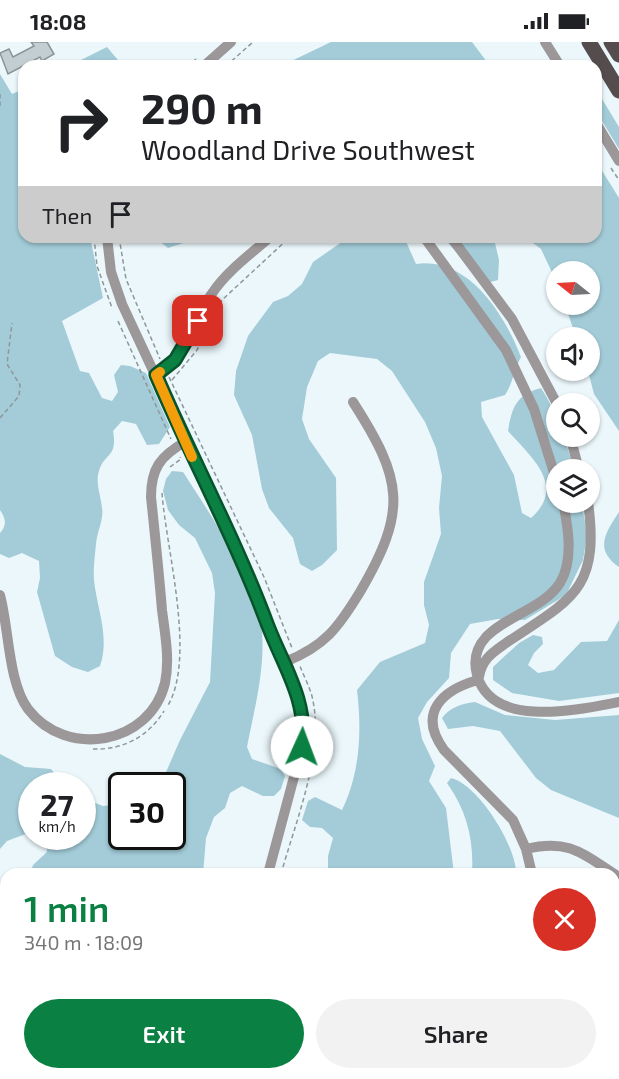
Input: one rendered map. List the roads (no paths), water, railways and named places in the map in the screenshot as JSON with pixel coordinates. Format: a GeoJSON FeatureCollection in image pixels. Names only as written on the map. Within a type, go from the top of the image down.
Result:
{"type":"FeatureCollection","features":[{"type":"Feature","properties":{"kind":"main road"},"geometry":{"type":"LineString","coordinates":[[589,42],[600,60]]}},
{"type":"Feature","properties":{"kind":"main road"},"geometry":{"type":"LineString","coordinates":[[611,42],[619,55]]}},
{"type":"Feature","properties":{"kind":"main road"},"geometry":{"type":"LineString","coordinates":[[602,63],[619,91]]}},
{"type":"Feature","properties":{"kind":"street"},"geometry":{"type":"LineString","coordinates":[[211,60],[231,42]]}},
{"type":"Feature","properties":{"kind":"street"},"geometry":{"type":"LineString","coordinates":[[545,42],[556,60]]}},
{"type":"Feature","properties":{"kind":"street"},"geometry":{"type":"LineString","coordinates":[[602,133],[619,161]]}},
{"type":"Feature","properties":{"kind":"street"},"geometry":{"type":"LineString","coordinates":[[108,243],[116,289],[185,442],[291,660],[304,731],[270,868]]}},
{"type":"Feature","properties":{"kind":"street"},"geometry":{"type":"LineString","coordinates":[[156,375],[170,366],[184,349],[206,302],[222,280],[263,243]]}},
{"type":"Feature","properties":{"kind":"street"},"geometry":{"type":"LineString","coordinates":[[428,243],[506,350],[534,409],[550,459]]}},
{"type":"Feature","properties":{"kind":"street"},"geometry":{"type":"LineString","coordinates":[[455,243],[512,319],[551,393]]}},
{"type":"Feature","properties":{"kind":"street"},"geometry":{"type":"LineString","coordinates":[[291,660],[324,642],[336,629],[381,556],[390,528],[393,501],[387,464],[378,441],[353,402]]}},
{"type":"Feature","properties":{"kind":"street"},"geometry":{"type":"LineString","coordinates":[[0,595],[17,684],[28,710],[41,722],[70,737],[100,740],[120,735],[140,723],[160,698],[168,659],[151,497],[152,475],[162,457],[185,442]]}},
{"type":"Feature","properties":{"kind":"street"},"geometry":{"type":"LineString","coordinates":[[565,513],[569,538],[565,569],[560,583],[550,594],[488,636],[476,654],[474,664],[478,680],[492,701],[523,710],[561,711],[619,702]]}},
{"type":"Feature","properties":{"kind":"street"},"geometry":{"type":"LineString","coordinates":[[478,680],[480,667],[486,658],[559,609],[580,586],[591,555],[589,513]]}},
{"type":"Feature","properties":{"kind":"street"},"geometry":{"type":"LineString","coordinates":[[478,680],[455,687],[440,701],[434,722],[436,736],[444,750],[513,820],[526,849],[531,868]]}},
{"type":"Feature","properties":{"kind":"street"},"geometry":{"type":"LineString","coordinates":[[526,849],[543,845],[562,845],[603,868]]}}]}
